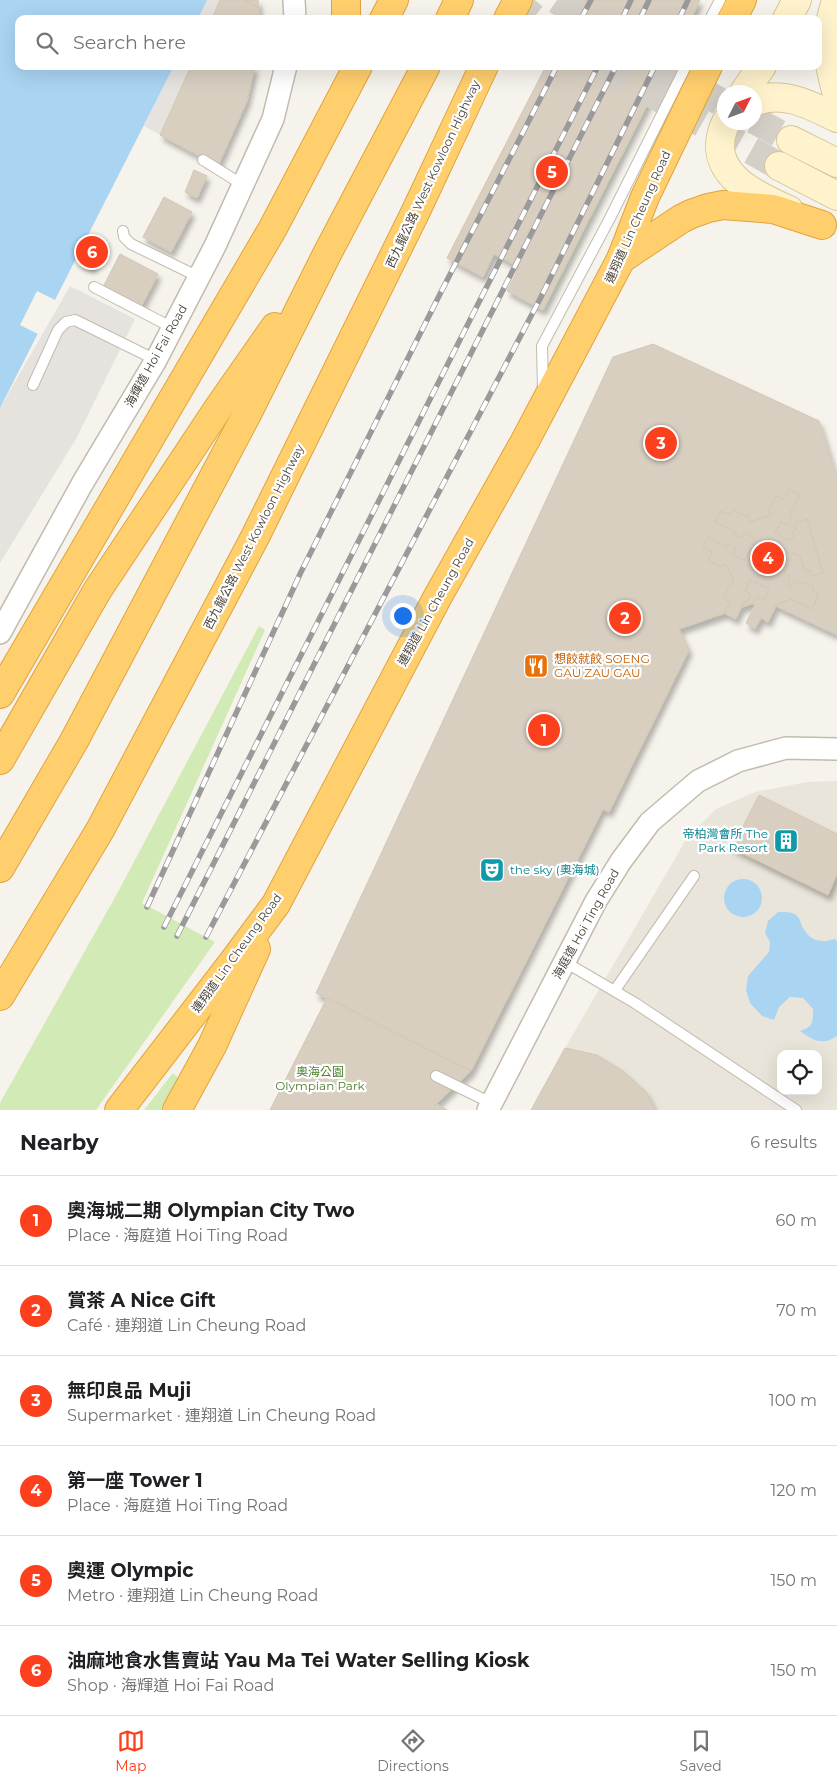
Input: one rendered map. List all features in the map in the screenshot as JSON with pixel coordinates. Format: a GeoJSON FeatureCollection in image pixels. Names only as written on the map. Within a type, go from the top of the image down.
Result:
{"type":"FeatureCollection","features":[{"type":"Feature","properties":{"kind":"highway"},"geometry":{"type":"LineString","coordinates":[[346,0],[346,15]]}},
{"type":"Feature","properties":{"kind":"highway"},"geometry":{"type":"LineString","coordinates":[[386,15],[394,0]]}},
{"type":"Feature","properties":{"kind":"highway"},"geometry":{"type":"LineString","coordinates":[[452,15],[459,0]]}},
{"type":"Feature","properties":{"kind":"highway"},"geometry":{"type":"LineString","coordinates":[[510,15],[518,0]]}},
{"type":"Feature","properties":{"kind":"highway"},"geometry":{"type":"LineString","coordinates":[[734,15],[742,0]]}},
{"type":"Feature","properties":{"kind":"highway"},"geometry":{"type":"LineString","coordinates":[[341,99],[344,70]]}},
{"type":"Feature","properties":{"kind":"highway"},"geometry":{"type":"LineString","coordinates":[[0,694],[273,228],[356,70]]}},
{"type":"Feature","properties":{"kind":"highway"},"geometry":{"type":"LineString","coordinates":[[0,868],[74,740],[247,414],[327,254],[424,70]]}},
{"type":"Feature","properties":{"kind":"highway","name":"西九龍公路 West Kowloon Highway"},"geometry":{"type":"LineString","coordinates":[[2,996],[100,830],[255,537],[416,213],[482,70]]}},
{"type":"Feature","properties":{"kind":"highway","name":"連翔道 Lin Cheung Road"},"geometry":{"type":"LineString","coordinates":[[119,1110],[276,904],[437,598],[525,441],[622,259],[645,197],[706,70]]}},
{"type":"Feature","properties":{"kind":"highway"},"geometry":{"type":"LineString","coordinates":[[622,259],[686,216],[722,205],[773,209],[822,225]]}},
{"type":"Feature","properties":{"kind":"highway"},"geometry":{"type":"LineString","coordinates":[[0,760],[97,591],[218,407],[327,254]]}},
{"type":"Feature","properties":{"kind":"highway"},"geometry":{"type":"LineString","coordinates":[[177,1110],[216,1038],[276,904]]}},
{"type":"Feature","properties":{"kind":"main road"},"geometry":{"type":"LineString","coordinates":[[789,15],[797,0]]}},
{"type":"Feature","properties":{"kind":"main road"},"geometry":{"type":"LineString","coordinates":[[836,0],[826,38],[837,95]]}},
{"type":"Feature","properties":{"kind":"main road"},"geometry":{"type":"LineString","coordinates":[[749,85],[759,70]]}},
{"type":"Feature","properties":{"kind":"main road"},"geometry":{"type":"LineString","coordinates":[[762,99],[775,97],[792,99],[837,118]]}},
{"type":"Feature","properties":{"kind":"main road"},"geometry":{"type":"LineString","coordinates":[[723,130],[720,147],[723,162],[731,175],[744,188],[761,198],[822,225]]}},
{"type":"Feature","properties":{"kind":"main road"},"geometry":{"type":"LineString","coordinates":[[791,140],[837,163]]}},
{"type":"Feature","properties":{"kind":"main road"},"geometry":{"type":"LineString","coordinates":[[780,166],[837,196]]}},
{"type":"Feature","properties":{"kind":"street"},"geometry":{"type":"LineString","coordinates":[[294,0],[295,15]]}},
{"type":"Feature","properties":{"kind":"street","name":"海輝道 Hoi Fai Road"},"geometry":{"type":"LineString","coordinates":[[0,632],[82,484],[156,360],[199,277],[273,119],[285,70]]}},
{"type":"Feature","properties":{"kind":"street","name":"海庭道 Hoi Ting Road"},"geometry":{"type":"LineString","coordinates":[[490,1107],[596,901],[621,861],[650,822],[698,781],[738,761],[786,748],[837,749]]}},
{"type":"Feature","properties":{"kind":"lane"},"geometry":{"type":"LineString","coordinates":[[712,15],[720,0]]}},
{"type":"Feature","properties":{"kind":"lane"},"geometry":{"type":"LineString","coordinates":[[543,405],[542,346],[610,218],[684,70]]}},
{"type":"Feature","properties":{"kind":"lane"},"geometry":{"type":"LineString","coordinates":[[203,160],[242,185]]}},
{"type":"Feature","properties":{"kind":"lane"},"geometry":{"type":"LineString","coordinates":[[123,231],[124,237],[131,244],[199,277]]}},
{"type":"Feature","properties":{"kind":"lane"},"geometry":{"type":"LineString","coordinates":[[94,287],[173,328]]}},
{"type":"Feature","properties":{"kind":"lane"},"geometry":{"type":"LineString","coordinates":[[33,385],[58,330],[66,322],[75,320],[156,360]]}},
{"type":"Feature","properties":{"kind":"lane"},"geometry":{"type":"LineString","coordinates":[[615,990],[694,876]]}},
{"type":"Feature","properties":{"kind":"lane"},"geometry":{"type":"LineString","coordinates":[[565,962],[615,990],[796,1110]]}},
{"type":"Feature","properties":{"kind":"lane"},"geometry":{"type":"LineString","coordinates":[[436,1076],[490,1107]]}},
{"type":"Feature","properties":{"kind":"shaded area"},"geometry":{"type":"Polygon","coordinates":[[[207,0],[258,0],[259,15],[200,15],[207,0]]]}},
{"type":"Feature","properties":{"kind":"shaded area"},"geometry":{"type":"Polygon","coordinates":[[[172,70],[254,70],[247,101],[218,166],[144,126],[172,70]]]}},
{"type":"Feature","properties":{"kind":"shaded area"},"geometry":{"type":"Polygon","coordinates":[[[70,286],[135,319],[76,439],[0,563],[0,408],[70,286]]]}},
{"type":"Feature","properties":{"kind":"shaded area"},"geometry":{"type":"Polygon","coordinates":[[[837,781],[837,1110],[531,1110],[687,838],[716,809],[755,792],[807,782],[837,781]]]}},
{"type":"Feature","properties":{"kind":"green space"},"geometry":{"type":"Polygon","coordinates":[[[259,626],[265,630],[142,903],[215,942],[96,1110],[0,1110],[0,1103],[119,890],[259,626]]]}},
{"type":"Feature","properties":{"kind":"green space"},"geometry":{"type":"Polygon","coordinates":[[[173,1073],[182,1082],[168,1110],[144,1110],[173,1073]]]}},
{"type":"Feature","properties":{"kind":"water"},"geometry":{"type":"Polygon","coordinates":[[[0,0],[207,0],[200,15],[15,15],[15,70],[172,70],[0,408],[0,0]]]}},
{"type":"Feature","properties":{"kind":"water"},"geometry":{"type":"Polygon","coordinates":[[[743,879],[756,885],[762,898],[756,911],[743,917],[730,911],[724,898],[730,885],[743,879]]]}},
{"type":"Feature","properties":{"kind":"water"},"geometry":{"type":"Polygon","coordinates":[[[778,912],[789,912],[796,915],[806,933],[813,939],[825,941],[835,939],[837,942],[837,1036],[832,1039],[818,1041],[800,1031],[810,1026],[813,1018],[813,1009],[803,998],[790,997],[779,1007],[774,1020],[762,1016],[750,1003],[746,990],[748,976],[769,952],[770,942],[765,933],[768,921],[778,912]]]}},
{"type":"Feature","properties":{"kind":"pier"},"geometry":{"type":"Polygon","coordinates":[[[37,291],[57,301],[40,335],[20,325],[37,291]]]}},
{"type":"Feature","properties":{"kind":"building"},"geometry":{"type":"Polygon","coordinates":[[[220,0],[244,0],[259,8],[259,15],[214,15],[220,0]]]}},
{"type":"Feature","properties":{"kind":"building"},"geometry":{"type":"Polygon","coordinates":[[[244,0],[258,0],[259,8],[244,0]]]}},
{"type":"Feature","properties":{"kind":"building"},"geometry":{"type":"Polygon","coordinates":[[[580,0],[700,0],[693,15],[573,15],[580,0]]]}},
{"type":"Feature","properties":{"kind":"building"},"geometry":{"type":"Polygon","coordinates":[[[189,70],[254,70],[247,101],[218,166],[160,135],[189,70]]]}},
{"type":"Feature","properties":{"kind":"building"},"geometry":{"type":"Polygon","coordinates":[[[544,70],[665,70],[543,310],[507,291],[519,267],[494,254],[483,277],[447,258],[544,70]]]}},
{"type":"Feature","properties":{"kind":"building"},"geometry":{"type":"Polygon","coordinates":[[[194,170],[207,176],[197,198],[185,192],[194,170]]]}},
{"type":"Feature","properties":{"kind":"building"},"geometry":{"type":"Polygon","coordinates":[[[164,197],[192,212],[171,252],[143,237],[164,197]]]}},
{"type":"Feature","properties":{"kind":"building"},"geometry":{"type":"Polygon","coordinates":[[[93,235],[105,242],[92,268],[79,261],[93,235]]]}},
{"type":"Feature","properties":{"kind":"building"},"geometry":{"type":"Polygon","coordinates":[[[120,254],[158,274],[140,309],[102,289],[120,254]]]}},
{"type":"Feature","properties":{"kind":"building"},"geometry":{"type":"Polygon","coordinates":[[[653,344],[819,421],[835,472],[837,472],[837,635],[763,600],[679,629],[689,650],[609,812],[603,809],[471,1071],[316,993],[613,357],[653,344]]]}},
{"type":"Feature","properties":{"kind":"building"},"geometry":{"type":"Polygon","coordinates":[[[789,489],[800,495],[790,513],[791,520],[788,525],[781,522],[775,533],[789,540],[794,537],[795,523],[807,519],[823,573],[811,576],[809,570],[805,571],[800,556],[793,553],[784,574],[790,576],[787,585],[791,587],[794,581],[801,584],[802,582],[814,587],[812,591],[819,594],[812,609],[791,599],[774,606],[775,608],[768,622],[761,618],[755,629],[746,623],[757,597],[764,600],[769,589],[750,580],[745,591],[751,594],[747,602],[744,601],[736,619],[724,613],[730,602],[723,598],[730,585],[734,582],[726,564],[721,567],[708,561],[712,552],[703,547],[708,537],[727,547],[728,544],[736,548],[733,555],[744,561],[756,540],[744,533],[741,538],[734,535],[735,532],[715,522],[721,511],[730,515],[733,510],[749,517],[750,522],[771,515],[769,510],[776,496],[783,500],[789,489]]]}},
{"type":"Feature","properties":{"kind":"building","name":"帝柏灣會所 The Park Resort"},"geometry":{"type":"Polygon","coordinates":[[[759,795],[837,834],[837,874],[828,895],[732,848],[759,795]]]}},
{"type":"Feature","properties":{"kind":"building"},"geometry":{"type":"Polygon","coordinates":[[[327,998],[471,1071],[436,1104],[433,1110],[270,1110],[327,998]]]}},
{"type":"Feature","properties":{"kind":"building"},"geometry":{"type":"Polygon","coordinates":[[[565,1048],[597,1055],[622,1070],[646,1092],[655,1110],[531,1110],[565,1048]]]}},
{"type":"Feature","properties":{"kind":"building"},"geometry":{"type":"Polygon","coordinates":[[[436,1104],[447,1110],[433,1110],[436,1104]]]}},
{"type":"Feature","properties":{"kind":"tunnel"},"geometry":{"type":"LineString","coordinates":[[512,0],[531,15]]}},
{"type":"Feature","properties":{"kind":"tunnel"},"geometry":{"type":"LineString","coordinates":[[557,0],[579,15]]}},
{"type":"Feature","properties":{"kind":"tunnel"},"geometry":{"type":"LineString","coordinates":[[613,70],[689,116],[779,166]]}},
{"type":"Feature","properties":{"kind":"tunnel"},"geometry":{"type":"LineString","coordinates":[[667,70],[717,100]]}},
{"type":"Feature","properties":{"kind":"tunnel"},"geometry":{"type":"LineString","coordinates":[[762,124],[791,140]]}},
{"type":"Feature","properties":{"kind":"railway"},"geometry":{"type":"LineString","coordinates":[[583,15],[591,0]]}},
{"type":"Feature","properties":{"kind":"railway"},"geometry":{"type":"LineString","coordinates":[[624,15],[631,0]]}},
{"type":"Feature","properties":{"kind":"railway"},"geometry":{"type":"LineString","coordinates":[[642,15],[649,0]]}},
{"type":"Feature","properties":{"kind":"railway"},"geometry":{"type":"LineString","coordinates":[[681,15],[688,0]]}},
{"type":"Feature","properties":{"kind":"railway"},"geometry":{"type":"LineString","coordinates":[[147,907],[301,572],[555,70]]}},
{"type":"Feature","properties":{"kind":"railway"},"geometry":{"type":"LineString","coordinates":[[164,927],[596,70]]}},
{"type":"Feature","properties":{"kind":"railway"},"geometry":{"type":"LineString","coordinates":[[177,936],[614,70]]}},
{"type":"Feature","properties":{"kind":"railway"},"geometry":{"type":"LineString","coordinates":[[206,937],[541,297],[653,70]]}},
{"type":"Feature","properties":{"kind":"place","name":"奧運 Olympic"},"geometry":{"type":"Point","coordinates":[552,172]}},
{"type":"Feature","properties":{"kind":"place","name":"油麻地食水售賣站 Yau Ma Tei Water Selling Kiosk"},"geometry":{"type":"Point","coordinates":[92,252]}},
{"type":"Feature","properties":{"kind":"place","name":"無印良品 Muji"},"geometry":{"type":"Point","coordinates":[661,443]}},
{"type":"Feature","properties":{"kind":"place","name":"第一座 Tower 1"},"geometry":{"type":"Point","coordinates":[768,558]}},
{"type":"Feature","properties":{"kind":"place","name":"賞茶 A Nice Gift"},"geometry":{"type":"Point","coordinates":[625,618]}},
{"type":"Feature","properties":{"kind":"place","name":"想餃就餃 SOENG GAU ZAU GAU"},"geometry":{"type":"Point","coordinates":[536,666]}},
{"type":"Feature","properties":{"kind":"place","name":"奧海城二期 Olympian City Two"},"geometry":{"type":"Point","coordinates":[544,730]}},
{"type":"Feature","properties":{"kind":"place","name":"帝柏灣會所 The Park Resort"},"geometry":{"type":"Point","coordinates":[786,841]}},
{"type":"Feature","properties":{"kind":"place","name":"the sky (奧海城)"},"geometry":{"type":"Point","coordinates":[492,870]}},
{"type":"Feature","properties":{"kind":"park label","name":"奧海公園 Olympian Park"},"geometry":{"type":"Point","coordinates":[320,1079]}}]}
